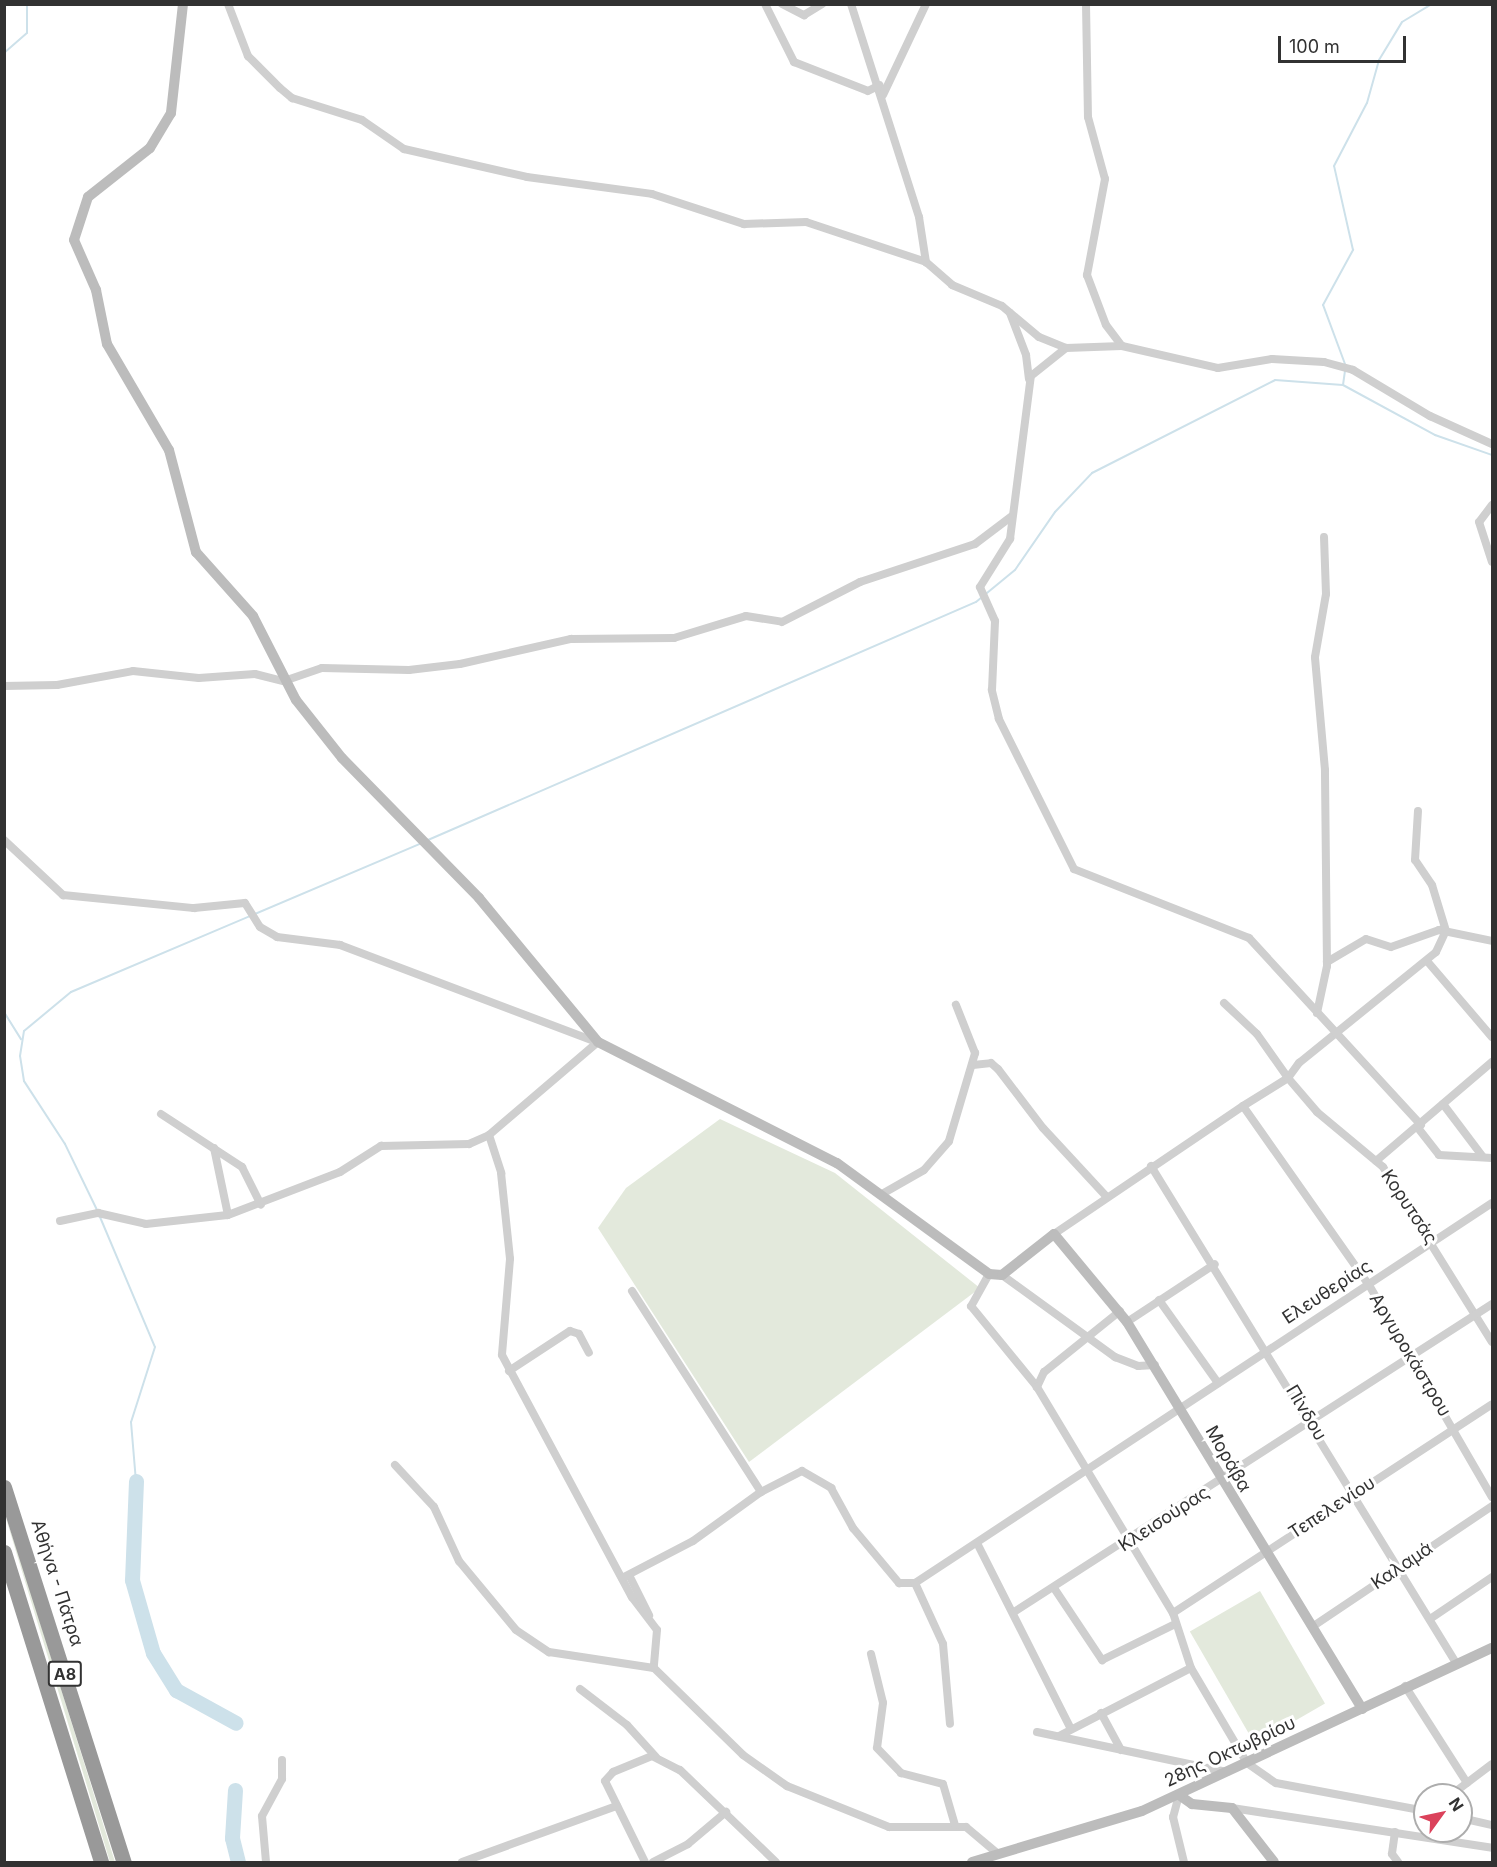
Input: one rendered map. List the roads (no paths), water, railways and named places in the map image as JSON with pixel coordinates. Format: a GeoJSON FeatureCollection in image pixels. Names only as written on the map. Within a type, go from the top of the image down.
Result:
{"type":"FeatureCollection","features":[{"type":"Feature","properties":{"kind":"highway","name":"Αθήνα - Πάτρα"},"geometry":{"type":"LineString","coordinates":[[4,1487],[124,1863]]}},
{"type":"Feature","properties":{"kind":"highway","name":"Α8"},"geometry":{"type":"LineString","coordinates":[[4,1552],[101,1863]]}},
{"type":"Feature","properties":{"kind":"street"},"geometry":{"type":"LineString","coordinates":[[183,4],[171,113],[150,148],[88,197],[74,240],[96,290],[108,344],[169,450],[196,552],[253,616],[284,681],[318,732],[449,868],[598,1042]]}},
{"type":"Feature","properties":{"kind":"street"},"geometry":{"type":"LineString","coordinates":[[228,4],[248,56],[292,98],[362,120],[404,150],[527,177],[651,194],[744,224],[803,221],[926,262],[952,285],[1010,312],[1039,337],[1066,348],[1122,346],[1218,368],[1284,358],[1345,367],[1492,444]]}},
{"type":"Feature","properties":{"kind":"street"},"geometry":{"type":"LineString","coordinates":[[765,4],[794,62],[868,91],[880,86]]}},
{"type":"Feature","properties":{"kind":"street"},"geometry":{"type":"LineString","coordinates":[[782,4],[804,15],[822,4]]}},
{"type":"Feature","properties":{"kind":"street"},"geometry":{"type":"LineString","coordinates":[[851,4],[883,94],[883,118],[921,224],[926,262]]}},
{"type":"Feature","properties":{"kind":"street"},"geometry":{"type":"LineString","coordinates":[[883,94],[926,4]]}},
{"type":"Feature","properties":{"kind":"street"},"geometry":{"type":"LineString","coordinates":[[1086,4],[1088,117],[1105,179],[1087,275],[1106,325],[1122,346]]}},
{"type":"Feature","properties":{"kind":"street"},"geometry":{"type":"LineString","coordinates":[[1010,312],[1026,355],[1029,384],[1010,539],[980,587],[994,615],[992,690],[999,719],[1074,869],[1234,929],[1255,943],[1317,1013],[1340,1034],[1419,1127],[1439,1155],[1492,1158]]}},
{"type":"Feature","properties":{"kind":"street"},"geometry":{"type":"LineString","coordinates":[[1029,384],[1040,364],[1066,348]]}},
{"type":"Feature","properties":{"kind":"street"},"geometry":{"type":"LineString","coordinates":[[1492,505],[1479,522],[1492,562]]}},
{"type":"Feature","properties":{"kind":"street"},"geometry":{"type":"LineString","coordinates":[[4,686],[57,685],[133,671],[199,678],[255,674],[284,681],[322,668],[460,664],[571,639],[674,638],[746,616],[787,621],[860,582],[975,544],[1012,516]]}},
{"type":"Feature","properties":{"kind":"street"},"geometry":{"type":"LineString","coordinates":[[1317,1013],[1327,962],[1324,751],[1315,657],[1326,594],[1324,537]]}},
{"type":"Feature","properties":{"kind":"street"},"geometry":{"type":"LineString","coordinates":[[1002,1275],[1054,1234],[1151,1166],[1288,1078],[1299,1063],[1340,1034],[1427,961],[1446,931],[1432,885],[1415,860],[1418,811]]}},
{"type":"Feature","properties":{"kind":"street"},"geometry":{"type":"LineString","coordinates":[[4,840],[63,895],[194,908],[247,905],[267,933],[340,945],[598,1042],[824,1155],[882,1194],[989,1274],[1002,1275],[1089,1338],[1131,1364],[1155,1365]]}},
{"type":"Feature","properties":{"kind":"street"},"geometry":{"type":"LineString","coordinates":[[1327,962],[1366,939],[1391,947],[1446,931],[1492,940]]}},
{"type":"Feature","properties":{"kind":"street"},"geometry":{"type":"LineString","coordinates":[[1427,961],[1492,1038]]}},
{"type":"Feature","properties":{"kind":"street","name":"Κορυτσάς"},"geometry":{"type":"LineString","coordinates":[[1224,1003],[1257,1034],[1288,1078],[1317,1112],[1376,1161],[1433,1244],[1492,1342]]}},
{"type":"Feature","properties":{"kind":"street"},"geometry":{"type":"LineString","coordinates":[[882,1194],[924,1170],[942,1152],[973,1065],[974,1042],[956,1005]]}},
{"type":"Feature","properties":{"kind":"street"},"geometry":{"type":"LineString","coordinates":[[60,1221],[98,1213],[146,1224],[228,1215],[261,1205],[340,1172],[381,1146],[455,1147],[489,1135],[598,1042]]}},
{"type":"Feature","properties":{"kind":"street"},"geometry":{"type":"LineString","coordinates":[[1376,1161],[1419,1127],[1492,1062]]}},
{"type":"Feature","properties":{"kind":"street"},"geometry":{"type":"LineString","coordinates":[[973,1065],[991,1063],[998,1069],[1043,1128],[1107,1197]]}},
{"type":"Feature","properties":{"kind":"street"},"geometry":{"type":"LineString","coordinates":[[1443,1104],[1483,1157]]}},
{"type":"Feature","properties":{"kind":"street","name":"Αργυροκάστρου"},"geometry":{"type":"LineString","coordinates":[[1240,1107],[1369,1285],[1492,1497]]}},
{"type":"Feature","properties":{"kind":"street"},"geometry":{"type":"LineString","coordinates":[[161,1114],[242,1167],[261,1205]]}},
{"type":"Feature","properties":{"kind":"street"},"geometry":{"type":"LineString","coordinates":[[489,1135],[501,1173],[510,1259],[501,1344],[509,1371],[650,1619],[658,1637],[654,1668]]}},
{"type":"Feature","properties":{"kind":"street"},"geometry":{"type":"LineString","coordinates":[[214,1148],[228,1215]]}},
{"type":"Feature","properties":{"kind":"street","name":"Πίνδου"},"geometry":{"type":"LineString","coordinates":[[1151,1166],[1268,1350],[1456,1663]]}},
{"type":"Feature","properties":{"kind":"street","name":"Ελευθερίας"},"geometry":{"type":"LineString","coordinates":[[915,1583],[978,1545],[1085,1468],[1433,1244],[1492,1203]]}},
{"type":"Feature","properties":{"kind":"street","name":"Μοράβα"},"geometry":{"type":"LineString","coordinates":[[1054,1234],[1120,1311],[1155,1365],[1221,1482],[1362,1709]]}},
{"type":"Feature","properties":{"kind":"street"},"geometry":{"type":"LineString","coordinates":[[1127,1322],[1215,1264]]}},
{"type":"Feature","properties":{"kind":"street"},"geometry":{"type":"LineString","coordinates":[[989,1274],[971,1306],[1036,1387],[1173,1612],[1173,1625],[1191,1668],[1247,1763],[1276,1783],[1413,1809]]}},
{"type":"Feature","properties":{"kind":"street"},"geometry":{"type":"LineString","coordinates":[[632,1291],[761,1492]]}},
{"type":"Feature","properties":{"kind":"street"},"geometry":{"type":"LineString","coordinates":[[1159,1300],[1218,1383]]}},
{"type":"Feature","properties":{"kind":"street","name":"Κλεισούρας"},"geometry":{"type":"LineString","coordinates":[[1014,1612],[1130,1543],[1492,1304]]}},
{"type":"Feature","properties":{"kind":"street"},"geometry":{"type":"LineString","coordinates":[[1036,1387],[1044,1372],[1120,1311]]}},
{"type":"Feature","properties":{"kind":"street"},"geometry":{"type":"LineString","coordinates":[[509,1371],[570,1331],[579,1334],[589,1353]]}},
{"type":"Feature","properties":{"kind":"street","name":"Τεπελενίου"},"geometry":{"type":"LineString","coordinates":[[1173,1612],[1492,1404]]}},
{"type":"Feature","properties":{"kind":"street"},"geometry":{"type":"LineString","coordinates":[[395,1466],[434,1507],[459,1561],[516,1630],[549,1652],[654,1668],[743,1755],[787,1786],[889,1827],[955,1825],[978,1834],[996,1852]]}},
{"type":"Feature","properties":{"kind":"street"},"geometry":{"type":"LineString","coordinates":[[625,1577],[714,1528],[761,1492],[802,1471],[819,1478],[895,1578],[915,1583],[943,1644],[950,1724]]}},
{"type":"Feature","properties":{"kind":"street","name":"Καλαμά"},"geometry":{"type":"LineString","coordinates":[[1312,1627],[1492,1506]]}},
{"type":"Feature","properties":{"kind":"street"},"geometry":{"type":"LineString","coordinates":[[978,1545],[1014,1612],[1071,1729]]}},
{"type":"Feature","properties":{"kind":"street"},"geometry":{"type":"LineString","coordinates":[[1430,1618],[1492,1576]]}},
{"type":"Feature","properties":{"kind":"street"},"geometry":{"type":"LineString","coordinates":[[1054,1588],[1102,1660],[1173,1625]]}},
{"type":"Feature","properties":{"kind":"street","name":"28ης Οκτωβρίου"},"geometry":{"type":"LineString","coordinates":[[972,1863],[996,1852],[1110,1821],[1179,1795],[1362,1709],[1405,1686],[1492,1648]]}},
{"type":"Feature","properties":{"kind":"street"},"geometry":{"type":"LineString","coordinates":[[871,1654],[883,1703],[877,1736],[882,1756],[901,1773],[943,1784],[955,1825]]}},
{"type":"Feature","properties":{"kind":"street"},"geometry":{"type":"LineString","coordinates":[[1059,1736],[1191,1668]]}},
{"type":"Feature","properties":{"kind":"street"},"geometry":{"type":"LineString","coordinates":[[1405,1686],[1467,1783],[1492,1764]]}},
{"type":"Feature","properties":{"kind":"street"},"geometry":{"type":"LineString","coordinates":[[580,1689],[627,1725],[656,1757],[680,1770],[726,1812],[776,1863]]}},
{"type":"Feature","properties":{"kind":"street"},"geometry":{"type":"LineString","coordinates":[[1101,1713],[1121,1750]]}},
{"type":"Feature","properties":{"kind":"street"},"geometry":{"type":"LineString","coordinates":[[1037,1732],[1227,1772]]}},
{"type":"Feature","properties":{"kind":"street"},"geometry":{"type":"LineString","coordinates":[[645,1863],[617,1806],[606,1789],[608,1774],[656,1757]]}},
{"type":"Feature","properties":{"kind":"street"},"geometry":{"type":"LineString","coordinates":[[266,1863],[262,1815],[282,1779],[282,1760]]}},
{"type":"Feature","properties":{"kind":"street"},"geometry":{"type":"LineString","coordinates":[[1172,1863],[1183,1860],[1173,1817],[1179,1795],[1192,1804],[1232,1808],[1492,1848]]}},
{"type":"Feature","properties":{"kind":"street"},"geometry":{"type":"LineString","coordinates":[[462,1863],[617,1806]]}},
{"type":"Feature","properties":{"kind":"street"},"geometry":{"type":"LineString","coordinates":[[1232,1808],[1274,1863]]}},
{"type":"Feature","properties":{"kind":"street"},"geometry":{"type":"LineString","coordinates":[[653,1863],[695,1840],[726,1812]]}},
{"type":"Feature","properties":{"kind":"street"},"geometry":{"type":"LineString","coordinates":[[1473,1821],[1492,1825]]}},
{"type":"Feature","properties":{"kind":"street"},"geometry":{"type":"LineString","coordinates":[[1395,1832],[1392,1854],[1398,1863]]}},
{"type":"Feature","properties":{"kind":"waterway"},"geometry":{"type":"LineString","coordinates":[[4,53],[27,33],[27,4]]}},
{"type":"Feature","properties":{"kind":"waterway"},"geometry":{"type":"LineString","coordinates":[[1345,364],[1323,305],[1353,250],[1334,166],[1367,103],[1379,60],[1402,22],[1432,4]]}},
{"type":"Feature","properties":{"kind":"waterway"},"geometry":{"type":"LineString","coordinates":[[1343,385],[1345,370]]}},
{"type":"Feature","properties":{"kind":"waterway"},"geometry":{"type":"LineString","coordinates":[[428,840],[976,602],[1015,570],[1055,512],[1092,473],[1275,380],[1343,385],[1435,435],[1492,455]]}},
{"type":"Feature","properties":{"kind":"waterway"},"geometry":{"type":"LineString","coordinates":[[98,1212],[65,1144],[24,1081],[20,1056],[24,1031],[71,992],[420,844]]}},
{"type":"Feature","properties":{"kind":"waterway"},"geometry":{"type":"LineString","coordinates":[[4,1012],[21,1039]]}},
{"type":"Feature","properties":{"kind":"waterway"},"geometry":{"type":"LineString","coordinates":[[100,1217],[155,1347],[131,1422],[136,1481]]}},
{"type":"Feature","properties":{"kind":"waterway"},"geometry":{"type":"LineString","coordinates":[[136,1481],[132,1580],[153,1653],[176,1690],[236,1723]]}},
{"type":"Feature","properties":{"kind":"waterway"},"geometry":{"type":"LineString","coordinates":[[235,1790],[232,1838],[238,1862]]}}]}
